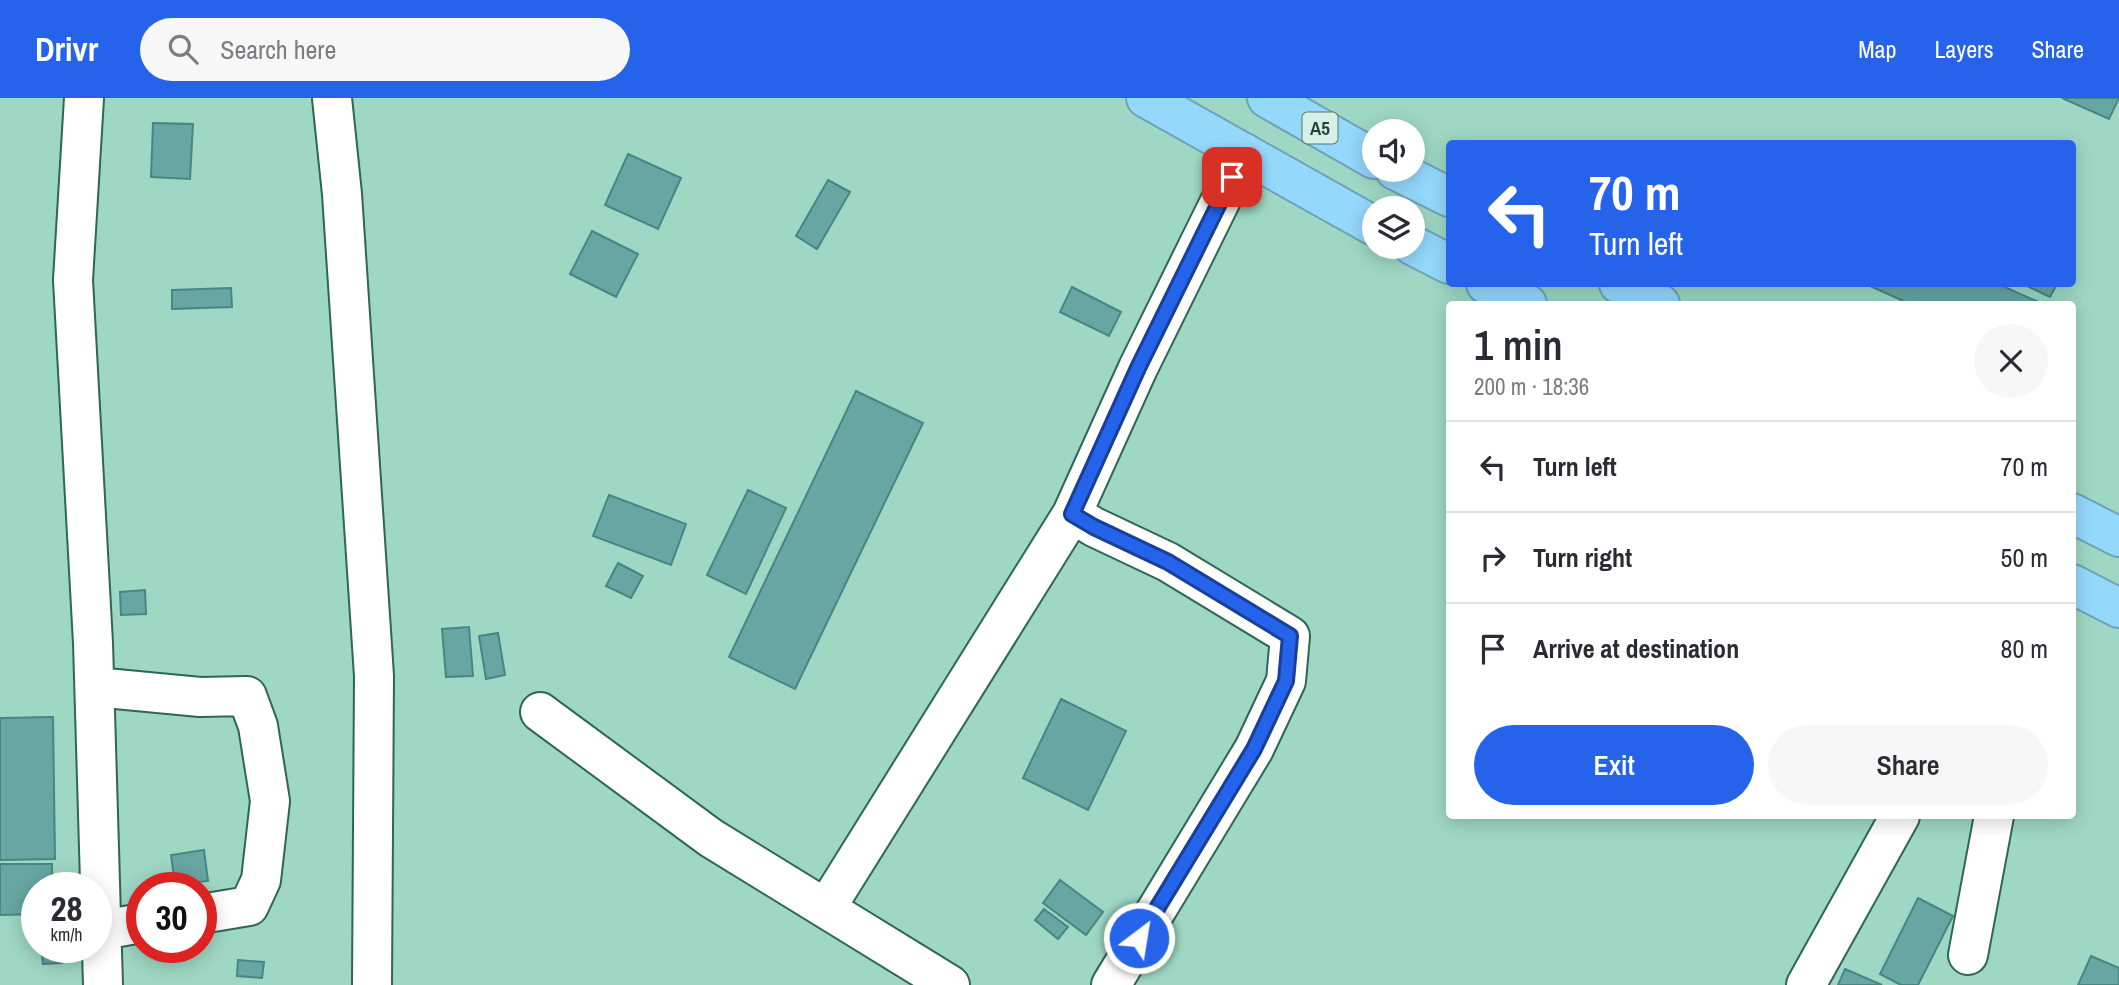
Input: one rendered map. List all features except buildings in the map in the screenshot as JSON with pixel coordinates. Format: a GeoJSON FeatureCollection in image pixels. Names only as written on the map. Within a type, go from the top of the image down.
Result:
{"type":"FeatureCollection","features":[{"type":"Feature","properties":{"kind":"highway"},"geometry":{"type":"LineString","coordinates":[[1146,98],[1362,219]]}},
{"type":"Feature","properties":{"kind":"highway","name":"A5"},"geometry":{"type":"LineString","coordinates":[[1267,98],[1362,152]]}},
{"type":"Feature","properties":{"kind":"highway"},"geometry":{"type":"LineString","coordinates":[[1419,182],[1446,196]]}},
{"type":"Feature","properties":{"kind":"highway"},"geometry":{"type":"LineString","coordinates":[[1425,252],[1446,263]]}},
{"type":"Feature","properties":{"kind":"highway"},"geometry":{"type":"LineString","coordinates":[[1492,287],[1521,301]]}},
{"type":"Feature","properties":{"kind":"highway"},"geometry":{"type":"LineString","coordinates":[[1625,287],[1654,301]]}},
{"type":"Feature","properties":{"kind":"highway"},"geometry":{"type":"LineString","coordinates":[[2076,515],[2119,537]]}},
{"type":"Feature","properties":{"kind":"highway"},"geometry":{"type":"LineString","coordinates":[[2076,593],[2119,608]]}},
{"type":"Feature","properties":{"kind":"street"},"geometry":{"type":"LineString","coordinates":[[84,98],[74,280],[100,872]]}},
{"type":"Feature","properties":{"kind":"street"},"geometry":{"type":"LineString","coordinates":[[332,98],[342,194],[374,676],[372,985]]}},
{"type":"Feature","properties":{"kind":"street"},"geometry":{"type":"LineString","coordinates":[[826,908],[1072,514],[1138,368],[1244,153]]}},
{"type":"Feature","properties":{"kind":"street"},"geometry":{"type":"LineString","coordinates":[[1072,514],[1168,562],[1290,636],[1286,681],[1254,749],[1111,985]]}},
{"type":"Feature","properties":{"kind":"street"},"geometry":{"type":"LineString","coordinates":[[94,687],[200,696],[247,696],[258,726],[270,801],[261,880],[249,906],[217,911]]}},
{"type":"Feature","properties":{"kind":"street"},"geometry":{"type":"LineString","coordinates":[[540,712],[711,838],[950,985]]}},
{"type":"Feature","properties":{"kind":"street"},"geometry":{"type":"LineString","coordinates":[[1806,985],[1898,819]]}},
{"type":"Feature","properties":{"kind":"street"},"geometry":{"type":"LineString","coordinates":[[1968,955],[1993,819]]}},
{"type":"Feature","properties":{"kind":"street"},"geometry":{"type":"LineString","coordinates":[[103,963],[103,985]]}},
{"type":"Feature","properties":{"kind":"route"},"geometry":{"type":"LineString","coordinates":[[1139,938],[1254,749],[1286,681],[1290,636],[1168,562],[1072,514],[1138,368],[1232,177]]}}]}
